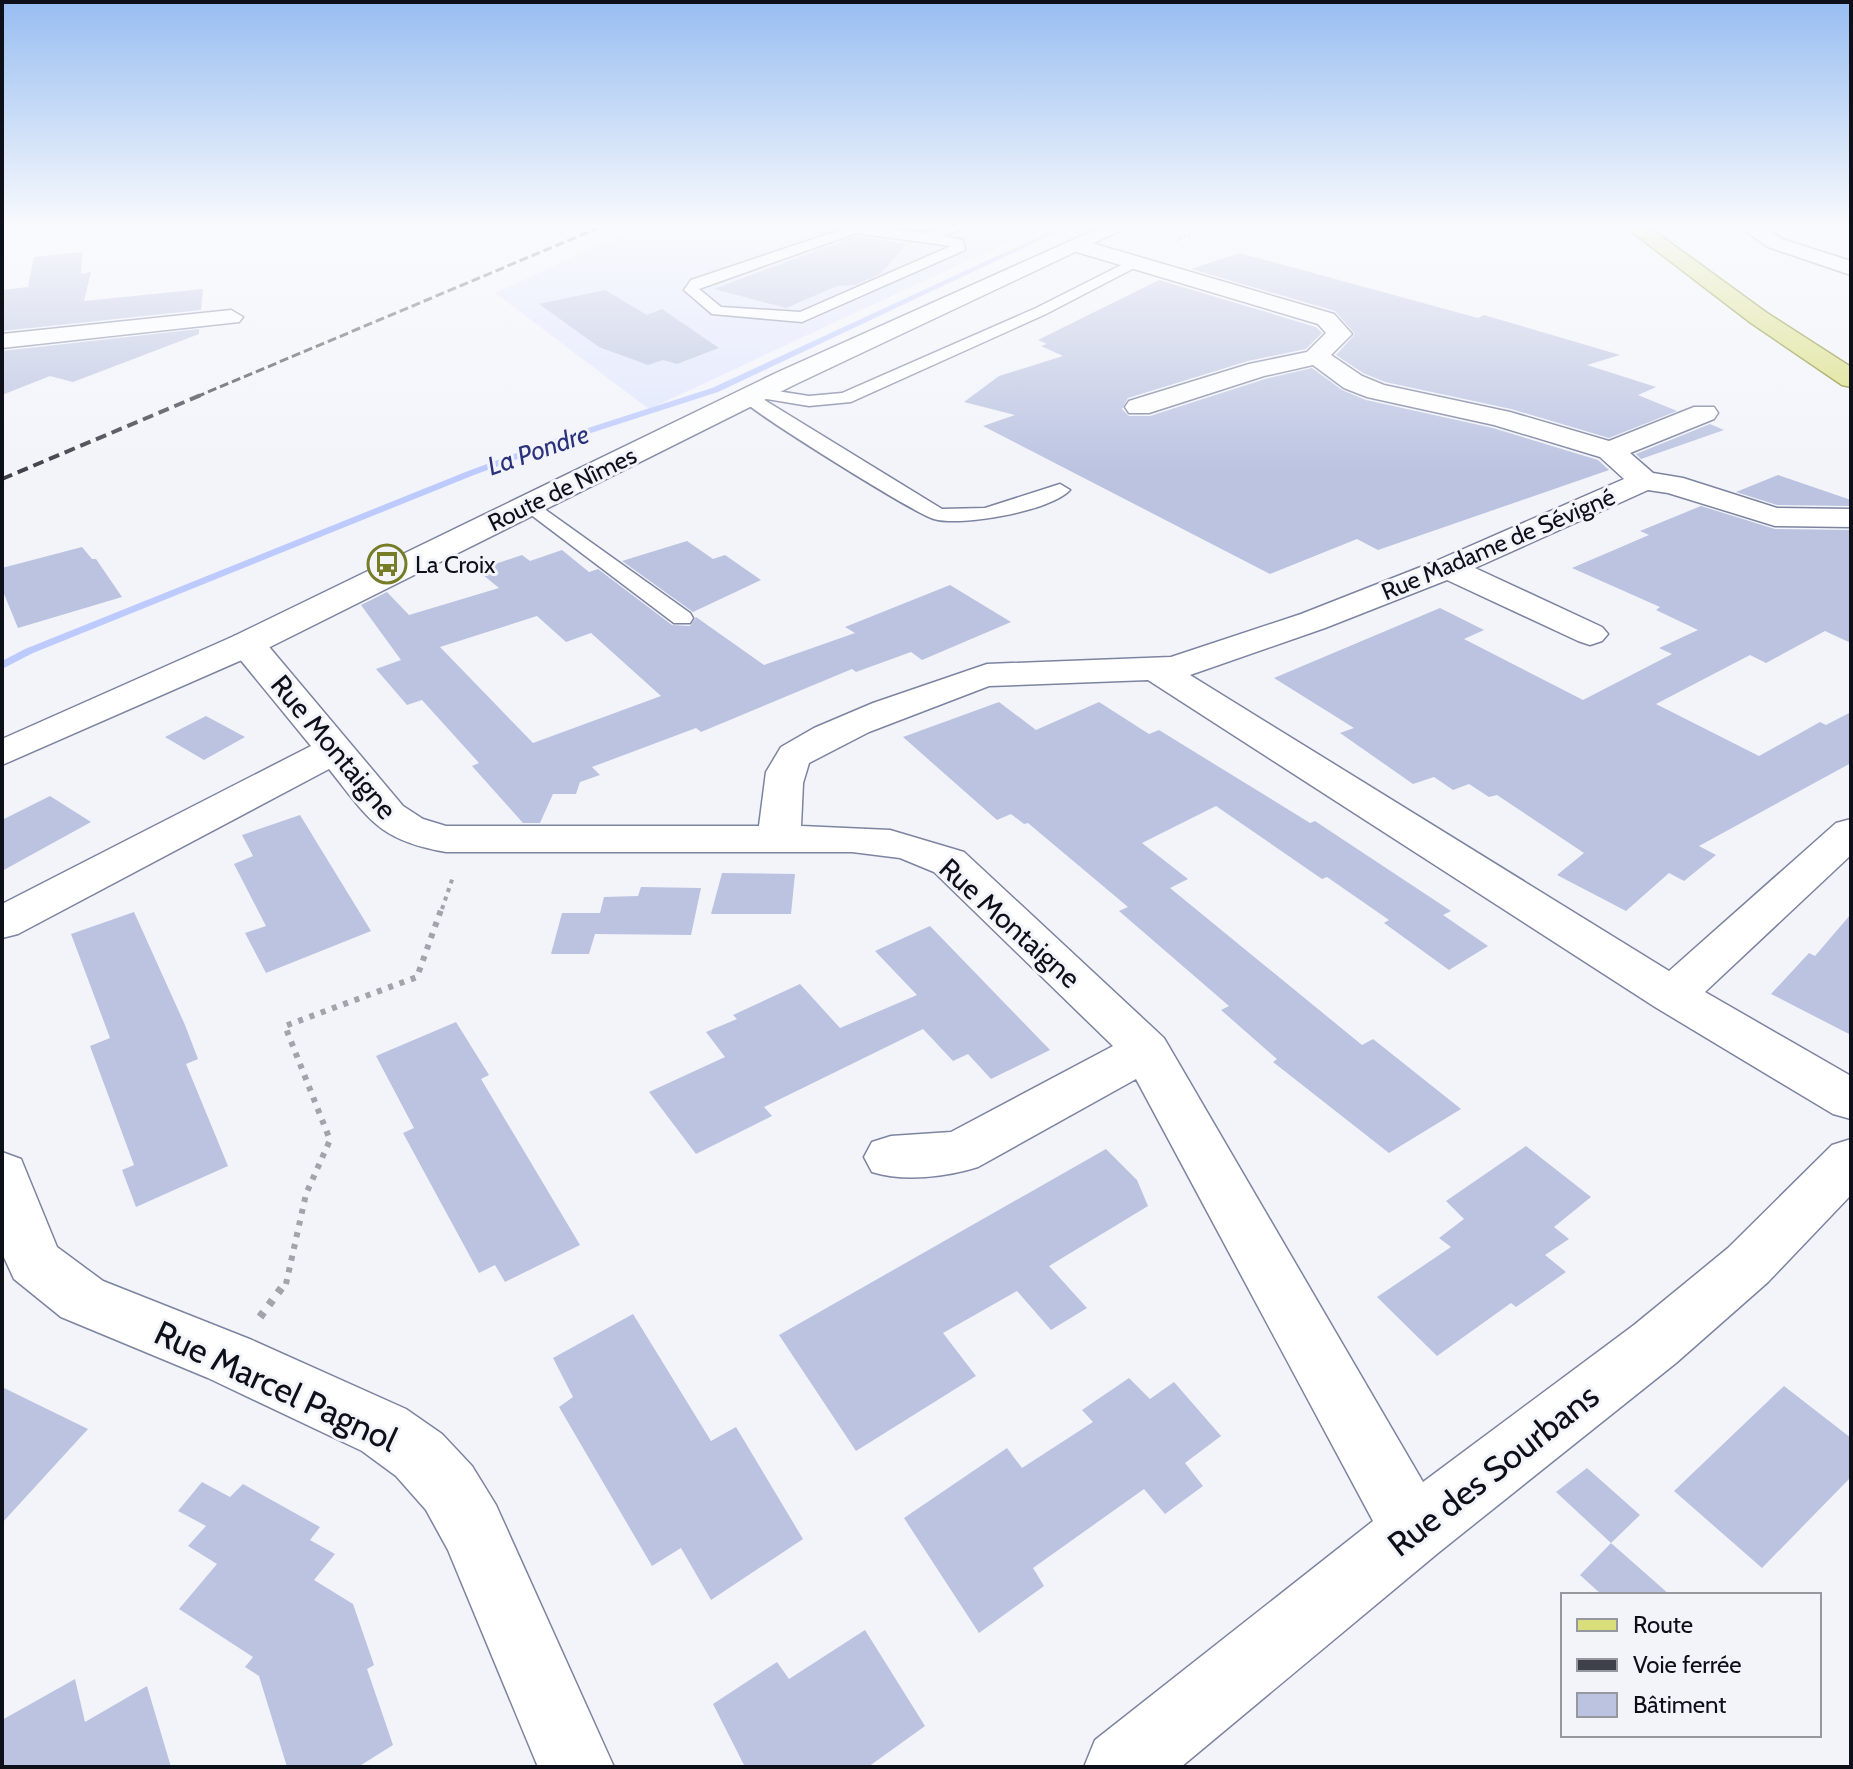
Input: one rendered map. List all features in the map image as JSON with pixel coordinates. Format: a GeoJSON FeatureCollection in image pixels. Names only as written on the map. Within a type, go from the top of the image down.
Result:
{"type":"FeatureCollection","features":[{"type":"Feature","properties":{"kind":"main road"},"geometry":{"type":"LineString","coordinates":[[1744,308],[1851,379]]}},
{"type":"Feature","properties":{"kind":"main road"},"geometry":{"type":"LineString","coordinates":[[1779,308],[1851,356]]}},
{"type":"Feature","properties":{"kind":"street","name":"Route de Nîmes"},"geometry":{"type":"LineString","coordinates":[[2,753],[247,644],[753,395],[942,308]]}},
{"type":"Feature","properties":{"kind":"street"},"geometry":{"type":"LineString","coordinates":[[1139,407],[1258,369],[1318,357],[1320,349],[1340,334],[1326,319],[1288,308]]}},
{"type":"Feature","properties":{"kind":"street"},"geometry":{"type":"LineString","coordinates":[[2,341],[231,317]]}},
{"type":"Feature","properties":{"kind":"street"},"geometry":{"type":"LineString","coordinates":[[2,367],[68,343],[83,333]]}},
{"type":"Feature","properties":{"kind":"street","name":"Rue Madame de Sévigné"},"geometry":{"type":"LineString","coordinates":[[779,838],[787,769],[795,755],[809,746],[964,681],[987,675],[1175,668],[1303,624],[1448,568],[1644,481],[1610,451],[1500,418],[1376,391],[1353,382],[1318,357]]}},
{"type":"Feature","properties":{"kind":"street"},"geometry":{"type":"LineString","coordinates":[[1610,451],[1704,413]]}},
{"type":"Feature","properties":{"kind":"street"},"geometry":{"type":"LineString","coordinates":[[1644,481],[1691,489],[1734,507],[1775,517],[1851,518]]}},
{"type":"Feature","properties":{"kind":"street"},"geometry":{"type":"LineString","coordinates":[[1448,568],[1590,634]]}},
{"type":"Feature","properties":{"kind":"street","name":"Rue Montaigne"},"geometry":{"type":"LineString","coordinates":[[247,644],[398,824],[421,835],[467,839],[779,838],[889,841],[923,849],[949,862],[1146,1051],[1414,1530]]}},
{"type":"Feature","properties":{"kind":"street"},"geometry":{"type":"LineString","coordinates":[[1157,670],[1672,995],[1851,1100]]}},
{"type":"Feature","properties":{"kind":"street"},"geometry":{"type":"LineString","coordinates":[[2,923],[334,750]]}},
{"type":"Feature","properties":{"kind":"street"},"geometry":{"type":"LineString","coordinates":[[1672,995],[1851,832]]}},
{"type":"Feature","properties":{"kind":"street"},"geometry":{"type":"LineString","coordinates":[[891,1157],[959,1152],[1146,1051]]}},
{"type":"Feature","properties":{"kind":"street","name":"Rue des Sourbans"},"geometry":{"type":"LineString","coordinates":[[1122,1767],[1414,1530],[1678,1325],[1748,1265],[1851,1160]]}},
{"type":"Feature","properties":{"kind":"street","name":"Rue Marcel Pagnol"},"geometry":{"type":"LineString","coordinates":[[2,1174],[34,1262],[82,1299],[230,1359],[384,1430],[419,1455],[449,1488],[472,1528],[576,1767]]}},
{"type":"Feature","properties":{"kind":"lane"},"geometry":{"type":"LineString","coordinates":[[713,308],[717,311],[802,317],[823,308]]}},
{"type":"Feature","properties":{"kind":"lane"},"geometry":{"type":"LineString","coordinates":[[753,395],[809,401],[845,398],[1048,308]]}},
{"type":"Feature","properties":{"kind":"lane"},"geometry":{"type":"LineString","coordinates":[[753,395],[937,514],[960,518],[983,517],[1060,490]]}},
{"type":"Feature","properties":{"kind":"lane"},"geometry":{"type":"LineString","coordinates":[[529,504],[682,618]]}},
{"type":"Feature","properties":{"kind":"path"},"geometry":{"type":"LineString","coordinates":[[230,1359],[286,1283],[306,1194],[330,1140],[285,1026],[417,977],[467,839]]}},
{"type":"Feature","properties":{"kind":"shaded area"},"geometry":{"type":"Polygon","coordinates":[[[514,308],[867,308],[649,409],[514,308]]]}},
{"type":"Feature","properties":{"kind":"building"},"geometry":{"type":"Polygon","coordinates":[[[2,308],[201,308],[201,310],[2,331],[2,308]]]}},
{"type":"Feature","properties":{"kind":"building"},"geometry":{"type":"Polygon","coordinates":[[[544,308],[634,308],[647,315],[662,309],[719,348],[677,364],[663,360],[648,365],[599,347],[544,308]]]}},
{"type":"Feature","properties":{"kind":"building"},"geometry":{"type":"Polygon","coordinates":[[[1103,308],[1251,308],[1316,327],[1322,333],[1306,349],[1248,361],[1128,398],[1122,409],[1129,416],[1150,416],[1265,379],[1312,368],[1342,390],[1366,400],[1493,428],[1598,460],[1609,470],[1378,550],[1357,539],[1270,574],[983,426],[1015,415],[964,402],[999,376],[1063,356],[1041,346],[1047,344],[1038,340],[1103,308]]]}},
{"type":"Feature","properties":{"kind":"building"},"geometry":{"type":"Polygon","coordinates":[[[1323,308],[1440,308],[1478,318],[1484,315],[1620,355],[1587,365],[1656,387],[1638,395],[1677,411],[1609,438],[1511,409],[1385,382],[1363,373],[1336,355],[1355,334],[1335,311],[1323,308]]]}},
{"type":"Feature","properties":{"kind":"building"},"geometry":{"type":"Polygon","coordinates":[[[199,329],[199,334],[73,382],[50,376],[2,395],[2,351],[199,329]]]}},
{"type":"Feature","properties":{"kind":"building"},"geometry":{"type":"Polygon","coordinates":[[[1710,424],[1724,430],[1641,459],[1636,454],[1710,424]]]}},
{"type":"Feature","properties":{"kind":"building"},"geometry":{"type":"Polygon","coordinates":[[[1778,475],[1851,500],[1851,506],[1777,505],[1736,492],[1778,475]]]}},
{"type":"Feature","properties":{"kind":"building"},"geometry":{"type":"Polygon","coordinates":[[[1701,506],[1775,529],[1851,530],[1851,643],[1825,631],[1766,663],[1750,655],[1656,704],[1759,756],[1820,722],[1826,725],[1851,712],[1851,763],[1699,846],[1716,855],[1684,881],[1669,873],[1626,911],[1557,875],[1584,853],[1497,795],[1489,797],[1469,784],[1453,790],[1434,777],[1413,784],[1340,733],[1354,728],[1274,678],[1440,608],[1484,630],[1464,639],[1583,700],[1672,654],[1659,648],[1698,630],[1656,610],[1660,607],[1572,568],[1649,535],[1640,531],[1701,506]]]}},
{"type":"Feature","properties":{"kind":"building"},"geometry":{"type":"Polygon","coordinates":[[[687,541],[713,559],[725,555],[761,580],[693,612],[622,561],[687,541]]]}},
{"type":"Feature","properties":{"kind":"building"},"geometry":{"type":"Polygon","coordinates":[[[82,547],[92,559],[96,559],[122,597],[18,628],[2,589],[2,568],[82,547]]]}},
{"type":"Feature","properties":{"kind":"building"},"geometry":{"type":"Polygon","coordinates":[[[562,550],[589,572],[598,569],[672,625],[690,626],[696,617],[764,665],[855,633],[845,627],[950,585],[1011,622],[922,660],[911,652],[856,672],[852,669],[701,732],[696,728],[592,767],[600,775],[580,782],[576,794],[553,794],[540,823],[523,823],[472,766],[479,763],[422,700],[407,705],[376,669],[401,660],[361,605],[387,592],[409,615],[499,588],[477,570],[522,555],[530,561],[562,550]],[[537,616],[440,647],[533,743],[661,696],[591,633],[566,642],[537,616]]]}},
{"type":"Feature","properties":{"kind":"building"},"geometry":{"type":"Polygon","coordinates":[[[999,702],[1036,730],[1099,702],[1149,734],[1159,730],[1310,823],[1315,821],[1451,911],[1443,915],[1488,946],[1449,970],[1384,923],[1389,920],[1327,877],[1322,879],[1216,806],[1142,843],[1188,879],[1170,888],[1362,1045],[1373,1039],[1461,1109],[1389,1153],[1273,1062],[1277,1059],[1221,1010],[1229,1006],[1119,911],[1128,907],[1028,823],[1024,824],[1011,814],[997,820],[903,737],[999,702]]]}},
{"type":"Feature","properties":{"kind":"building"},"geometry":{"type":"Polygon","coordinates":[[[206,716],[245,737],[204,760],[165,737],[206,716]]]}},
{"type":"Feature","properties":{"kind":"building"},"geometry":{"type":"Polygon","coordinates":[[[50,796],[91,822],[2,871],[2,820],[50,796]]]}},
{"type":"Feature","properties":{"kind":"building"},"geometry":{"type":"Polygon","coordinates":[[[300,815],[371,931],[266,973],[245,933],[266,926],[234,864],[253,856],[242,835],[300,815]]]}},
{"type":"Feature","properties":{"kind":"building"},"geometry":{"type":"Polygon","coordinates":[[[722,873],[795,874],[791,914],[711,914],[722,873]]]}},
{"type":"Feature","properties":{"kind":"building"},"geometry":{"type":"Polygon","coordinates":[[[641,887],[701,888],[691,935],[595,934],[589,954],[551,954],[562,913],[600,913],[604,897],[638,896],[641,887]]]}},
{"type":"Feature","properties":{"kind":"building"},"geometry":{"type":"Polygon","coordinates":[[[134,912],[198,1059],[186,1064],[228,1166],[136,1207],[122,1170],[134,1165],[90,1046],[110,1038],[71,934],[134,912]]]}},
{"type":"Feature","properties":{"kind":"building"},"geometry":{"type":"Polygon","coordinates":[[[1851,914],[1851,1035],[1771,994],[1809,953],[1815,956],[1851,914]]]}},
{"type":"Feature","properties":{"kind":"building"},"geometry":{"type":"Polygon","coordinates":[[[930,926],[1050,1050],[991,1079],[968,1054],[953,1061],[923,1029],[764,1107],[772,1116],[696,1154],[649,1092],[725,1057],[706,1032],[737,1019],[733,1015],[800,984],[840,1028],[917,995],[875,951],[930,926]]]}},
{"type":"Feature","properties":{"kind":"building"},"geometry":{"type":"Polygon","coordinates":[[[456,1022],[489,1075],[481,1079],[580,1245],[505,1282],[495,1265],[479,1273],[403,1133],[414,1128],[376,1056],[456,1022]]]}},
{"type":"Feature","properties":{"kind":"building"},"geometry":{"type":"Polygon","coordinates":[[[1526,1146],[1591,1197],[1554,1227],[1569,1239],[1545,1255],[1566,1272],[1516,1307],[1511,1303],[1437,1356],[1377,1297],[1451,1247],[1439,1238],[1464,1219],[1446,1201],[1526,1146]]]}},
{"type":"Feature","properties":{"kind":"building"},"geometry":{"type":"Polygon","coordinates":[[[1106,1149],[1137,1180],[1148,1206],[1049,1266],[1087,1308],[1051,1330],[1017,1291],[943,1333],[976,1376],[856,1451],[779,1335],[1106,1149]]]}},
{"type":"Feature","properties":{"kind":"building"},"geometry":{"type":"Polygon","coordinates":[[[633,1314],[711,1441],[736,1427],[803,1539],[711,1600],[681,1548],[652,1566],[559,1407],[573,1397],[553,1358],[633,1314]]]}},
{"type":"Feature","properties":{"kind":"building"},"geometry":{"type":"Polygon","coordinates":[[[1129,1378],[1150,1399],[1174,1382],[1221,1436],[1185,1463],[1203,1486],[1165,1514],[1144,1489],[1033,1568],[1044,1586],[979,1633],[904,1518],[1007,1448],[1022,1468],[1093,1422],[1082,1410],[1129,1378]]]}},
{"type":"Feature","properties":{"kind":"building"},"geometry":{"type":"Polygon","coordinates":[[[1784,1386],[1851,1438],[1851,1477],[1762,1568],[1674,1491],[1784,1386]]]}},
{"type":"Feature","properties":{"kind":"building"},"geometry":{"type":"Polygon","coordinates":[[[2,1387],[88,1429],[2,1523],[2,1387]]]}},
{"type":"Feature","properties":{"kind":"building"},"geometry":{"type":"Polygon","coordinates":[[[1587,1468],[1640,1515],[1611,1543],[1556,1492],[1587,1468]]]}},
{"type":"Feature","properties":{"kind":"building"},"geometry":{"type":"Polygon","coordinates":[[[202,1482],[230,1497],[243,1484],[320,1527],[310,1540],[335,1554],[314,1580],[353,1604],[374,1665],[367,1669],[393,1745],[358,1767],[287,1767],[259,1676],[245,1667],[253,1657],[179,1609],[217,1564],[188,1546],[206,1526],[178,1511],[202,1482]]]}},
{"type":"Feature","properties":{"kind":"building"},"geometry":{"type":"Polygon","coordinates":[[[1611,1543],[1668,1593],[1600,1593],[1580,1575],[1611,1543]]]}},
{"type":"Feature","properties":{"kind":"building"},"geometry":{"type":"Polygon","coordinates":[[[865,1630],[925,1726],[868,1767],[745,1767],[713,1704],[777,1662],[789,1679],[865,1630]]]}},
{"type":"Feature","properties":{"kind":"building"},"geometry":{"type":"Polygon","coordinates":[[[75,1679],[85,1722],[147,1686],[171,1767],[2,1767],[2,1720],[75,1679]]]}},
{"type":"Feature","properties":{"kind":"waterway","name":"La Pondre"},"geometry":{"type":"LineString","coordinates":[[2,666],[29,651],[471,473],[563,439],[715,390],[892,308]]}},
{"type":"Feature","properties":{"kind":"railway"},"geometry":{"type":"LineString","coordinates":[[196,397],[409,308]]}},
{"type":"Feature","properties":{"kind":"railway"},"geometry":{"type":"LineString","coordinates":[[2,479],[201,395]]}},
{"type":"Feature","properties":{"kind":"place","name":"La Croix"},"geometry":{"type":"Point","coordinates":[387,564]}}]}
